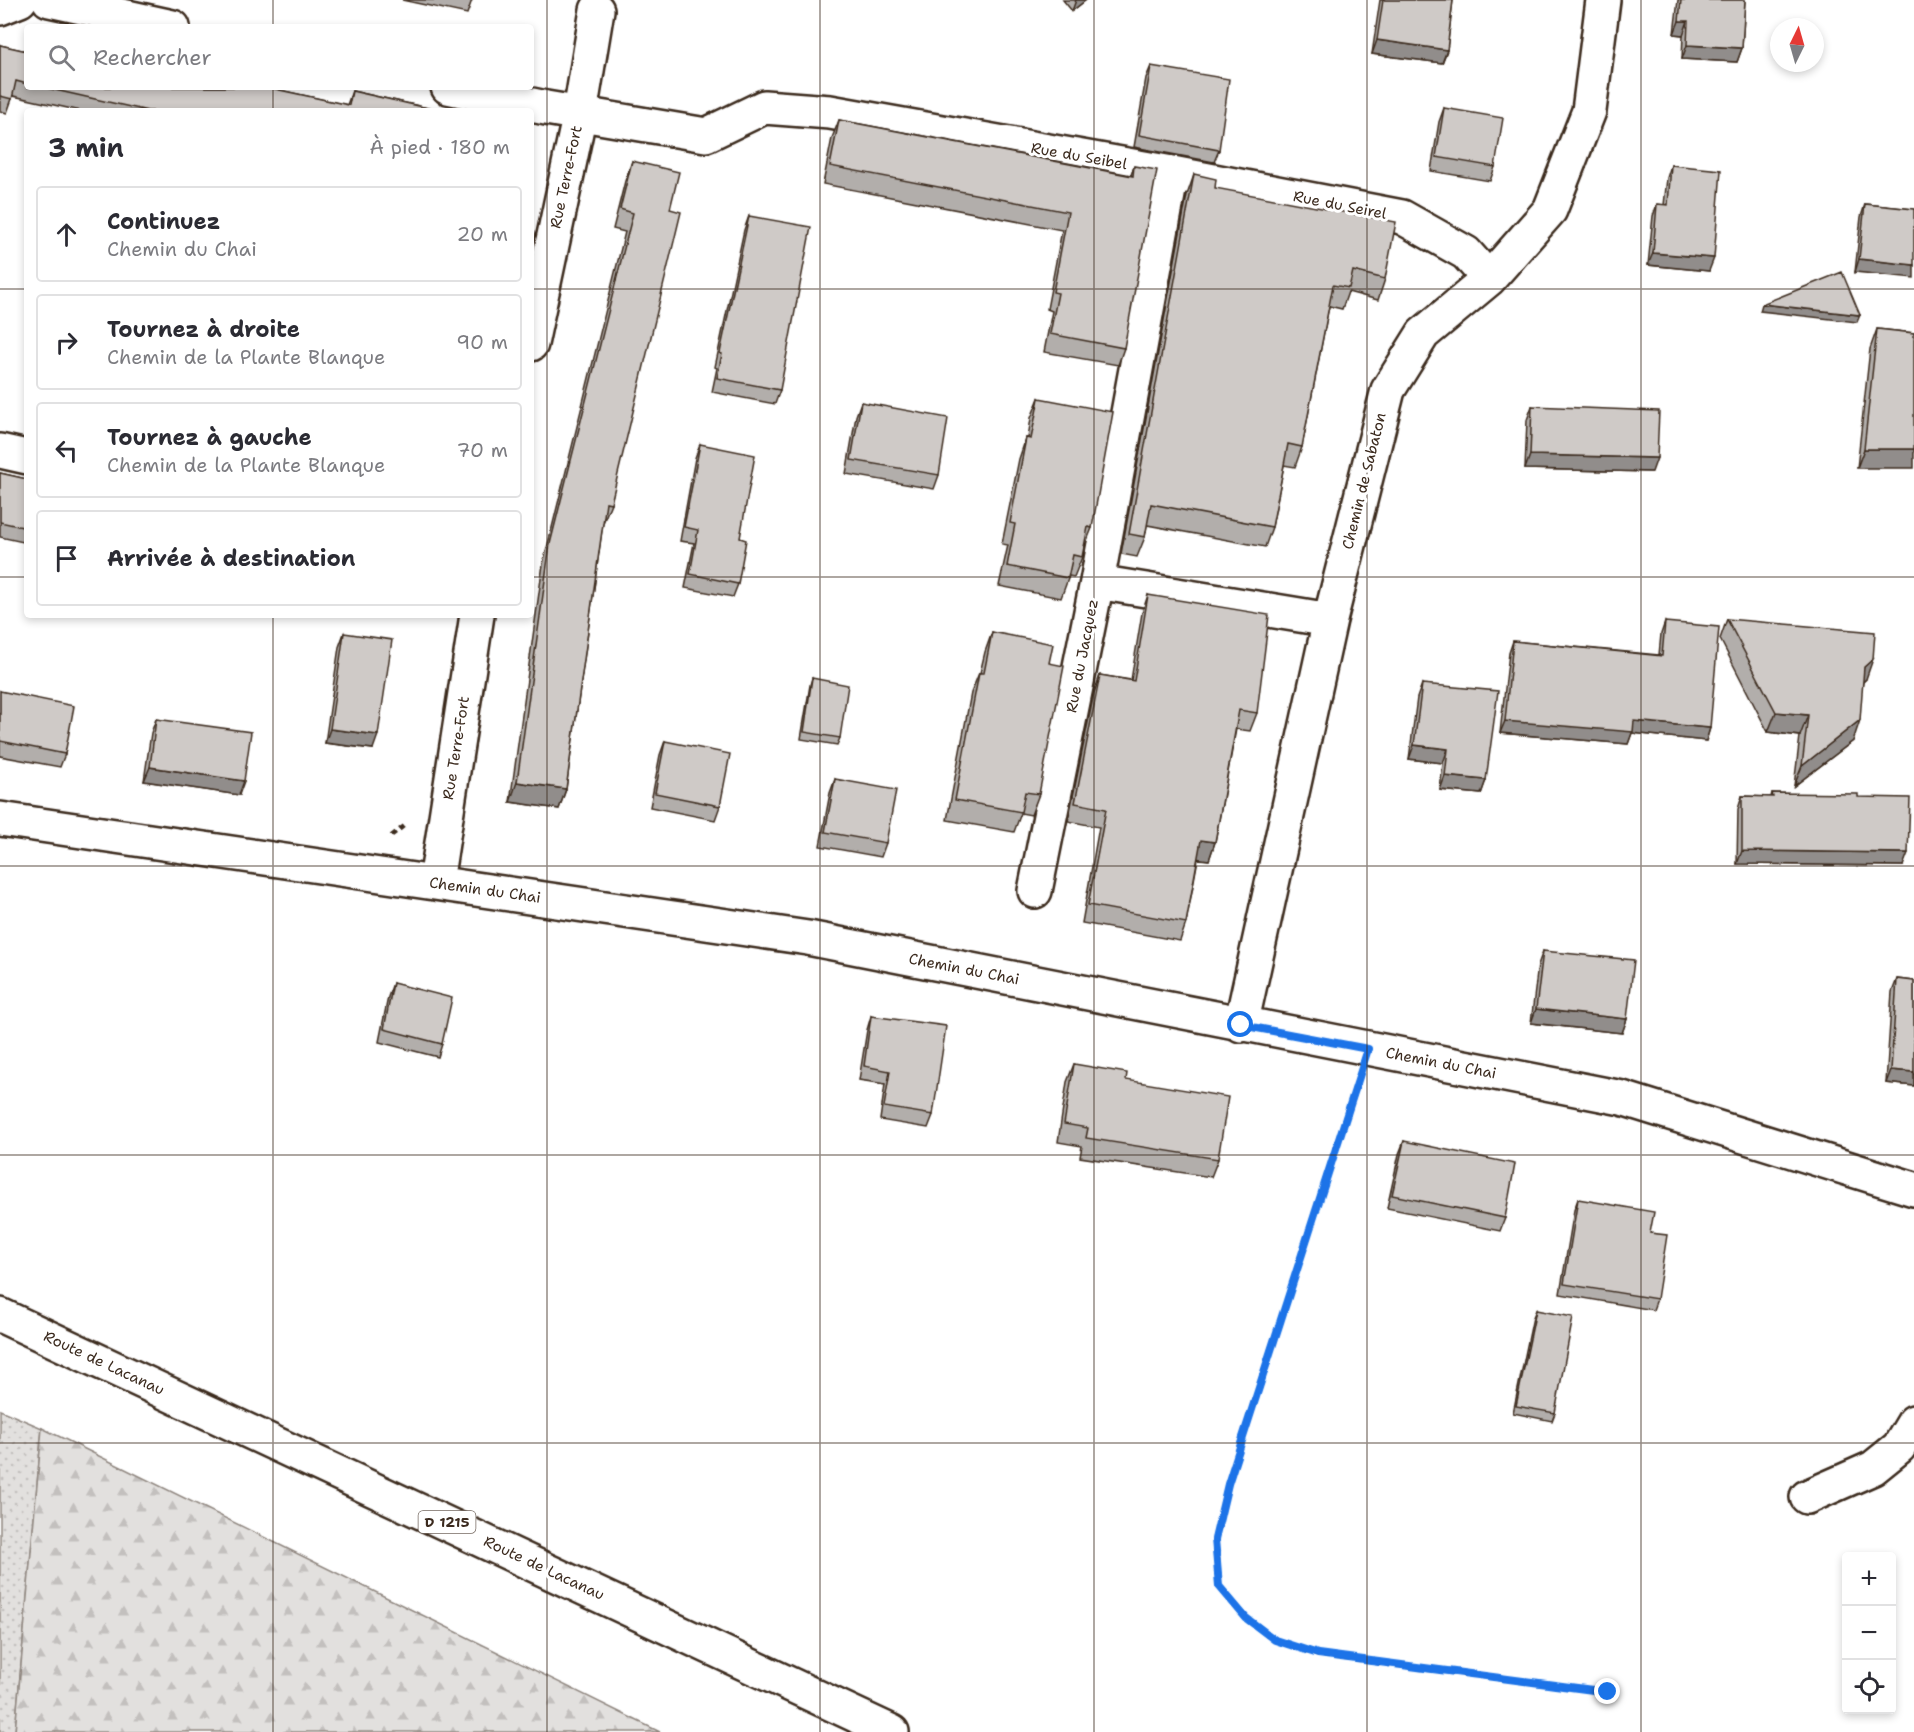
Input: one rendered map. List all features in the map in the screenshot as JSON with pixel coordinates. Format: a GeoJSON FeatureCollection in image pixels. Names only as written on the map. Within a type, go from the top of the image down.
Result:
{"type":"FeatureCollection","features":[{"type":"Feature","properties":{"kind":"street"},"geometry":{"type":"LineString","coordinates":[[0,8],[20,0]]}},
{"type":"Feature","properties":{"kind":"street"},"geometry":{"type":"LineString","coordinates":[[49,0],[159,24]]}},
{"type":"Feature","properties":{"kind":"street","name":"Chemin de Sabaton"},"geometry":{"type":"LineString","coordinates":[[1241,1025],[1329,620],[1388,390],[1423,334],[1489,279],[1550,210],[1589,111],[1603,0]]}},
{"type":"Feature","properties":{"kind":"street","name":"Rue Terre-Fort"},"geometry":{"type":"LineString","coordinates":[[534,330],[580,113],[597,10]]}},
{"type":"Feature","properties":{"kind":"street","name":"Rue du Seibel"},"geometry":{"type":"LineString","coordinates":[[463,90],[706,135],[764,107],[830,112],[1172,173]]}},
{"type":"Feature","properties":{"kind":"street"},"geometry":{"type":"LineString","coordinates":[[1097,582],[1172,173]]}},
{"type":"Feature","properties":{"kind":"street","name":"Rue du Seirel"},"geometry":{"type":"LineString","coordinates":[[1172,173],[1402,218],[1466,253],[1489,279]]}},
{"type":"Feature","properties":{"kind":"street"},"geometry":{"type":"LineString","coordinates":[[0,452],[24,457]]}},
{"type":"Feature","properties":{"kind":"street","name":"Rue du Jacquez"},"geometry":{"type":"LineString","coordinates":[[1035,891],[1097,582],[1329,620]]}},
{"type":"Feature","properties":{"kind":"street","name":"Rue Terre-Fort"},"geometry":{"type":"LineString","coordinates":[[436,882],[477,618]]}},
{"type":"Feature","properties":{"kind":"street","name":"Chemin du Chai"},"geometry":{"type":"LineString","coordinates":[[0,819],[808,938],[1241,1025],[1622,1098],[1914,1189]]}},
{"type":"Feature","properties":{"kind":"street","name":"Route de Lacanau"},"geometry":{"type":"LineString","coordinates":[[0,1315],[892,1732]]}},
{"type":"Feature","properties":{"kind":"street"},"geometry":{"type":"LineString","coordinates":[[1807,1497],[1873,1468],[1899,1447],[1914,1422]]}},
{"type":"Feature","properties":{"kind":"path"},"geometry":{"type":"LineString","coordinates":[[376,875],[382,844],[405,826],[406,814]]}},
{"type":"Feature","properties":{"kind":"path"},"geometry":{"type":"LineString","coordinates":[[1368,1049],[1228,1484],[1215,1539],[1219,1586],[1246,1618],[1275,1640],[1318,1654],[1608,1692]]}},
{"type":"Feature","properties":{"kind":"green space"},"geometry":{"type":"Polygon","coordinates":[[[0,1410],[42,1428],[15,1732],[0,1732],[0,1410]]]}},
{"type":"Feature","properties":{"kind":"green space"},"geometry":{"type":"Polygon","coordinates":[[[42,1428],[660,1732],[15,1732],[42,1428]]]}},
{"type":"Feature","properties":{"kind":"building"},"geometry":{"type":"Polygon","coordinates":[[[1383,0],[1453,0],[1447,50],[1377,40],[1383,0]]]}},
{"type":"Feature","properties":{"kind":"building"},"geometry":{"type":"Polygon","coordinates":[[[1681,0],[1745,0],[1742,48],[1687,45],[1688,21],[1679,21],[1681,0]]]}},
{"type":"Feature","properties":{"kind":"building"},"geometry":{"type":"Polygon","coordinates":[[[0,45],[24,50],[24,83],[16,81],[12,99],[0,96],[0,45]]]}},
{"type":"Feature","properties":{"kind":"building"},"geometry":{"type":"Polygon","coordinates":[[[1151,66],[1229,79],[1219,150],[1139,135],[1151,66]]]}},
{"type":"Feature","properties":{"kind":"building"},"geometry":{"type":"Polygon","coordinates":[[[55,90],[280,90],[349,105],[352,91],[428,108],[135,108],[55,90]]]}},
{"type":"Feature","properties":{"kind":"building"},"geometry":{"type":"Polygon","coordinates":[[[1444,108],[1503,118],[1495,167],[1436,157],[1444,108]]]}},
{"type":"Feature","properties":{"kind":"building"},"geometry":{"type":"Polygon","coordinates":[[[839,120],[1133,176],[1134,166],[1157,170],[1124,348],[1050,334],[1058,293],[1053,292],[1068,212],[830,166],[839,120]]]}},
{"type":"Feature","properties":{"kind":"building"},"geometry":{"type":"Polygon","coordinates":[[[632,161],[679,172],[670,209],[681,212],[611,503],[606,502],[566,789],[517,782],[550,544],[633,213],[620,209],[632,161]]]}},
{"type":"Feature","properties":{"kind":"building"},"geometry":{"type":"Polygon","coordinates":[[[1671,165],[1721,170],[1714,258],[1653,253],[1657,204],[1668,205],[1671,165]]]}},
{"type":"Feature","properties":{"kind":"building"},"geometry":{"type":"Polygon","coordinates":[[[1194,174],[1216,179],[1215,188],[1396,222],[1385,279],[1353,271],[1349,288],[1333,285],[1302,447],[1288,444],[1272,527],[1151,504],[1145,537],[1129,534],[1194,174]]]}},
{"type":"Feature","properties":{"kind":"building"},"geometry":{"type":"Polygon","coordinates":[[[1865,204],[1914,209],[1914,265],[1859,259],[1865,204]]]}},
{"type":"Feature","properties":{"kind":"building"},"geometry":{"type":"Polygon","coordinates":[[[749,216],[811,227],[780,390],[717,378],[722,354],[720,353],[749,216]]]}},
{"type":"Feature","properties":{"kind":"building"},"geometry":{"type":"Polygon","coordinates":[[[1842,272],[1860,315],[1762,304],[1842,272]]]}},
{"type":"Feature","properties":{"kind":"building"},"geometry":{"type":"Polygon","coordinates":[[[1877,329],[1914,333],[1914,449],[1864,449],[1877,329]]]}},
{"type":"Feature","properties":{"kind":"building"},"geometry":{"type":"Polygon","coordinates":[[[1039,398],[1113,412],[1092,528],[1088,527],[1082,557],[1073,555],[1068,578],[1007,566],[1015,524],[1010,523],[1026,438],[1031,439],[1039,398]]]}},
{"type":"Feature","properties":{"kind":"building"},"geometry":{"type":"Polygon","coordinates":[[[861,402],[948,418],[939,475],[851,460],[861,402]]]}},
{"type":"Feature","properties":{"kind":"building"},"geometry":{"type":"Polygon","coordinates":[[[1532,406],[1659,411],[1657,458],[1530,455],[1532,406]]]}},
{"type":"Feature","properties":{"kind":"building"},"geometry":{"type":"Polygon","coordinates":[[[700,444],[755,455],[740,538],[746,540],[738,584],[690,574],[698,530],[684,527],[700,444]]]}},
{"type":"Feature","properties":{"kind":"building"},"geometry":{"type":"Polygon","coordinates":[[[0,473],[24,478],[24,527],[0,522],[0,473]]]}},
{"type":"Feature","properties":{"kind":"building"},"geometry":{"type":"Polygon","coordinates":[[[1148,595],[1269,615],[1257,713],[1239,710],[1215,842],[1201,840],[1186,923],[1088,905],[1106,809],[1075,803],[1100,675],[1134,681],[1148,595]]]}},
{"type":"Feature","properties":{"kind":"building"},"geometry":{"type":"Polygon","coordinates":[[[1727,619],[1875,632],[1873,659],[1864,667],[1860,720],[1802,766],[1808,715],[1776,712],[1727,619]]]}},
{"type":"Feature","properties":{"kind":"building"},"geometry":{"type":"Polygon","coordinates":[[[1665,622],[1719,627],[1710,728],[1634,721],[1633,732],[1505,721],[1513,641],[1662,656],[1665,622]]]}},
{"type":"Feature","properties":{"kind":"building"},"geometry":{"type":"Polygon","coordinates":[[[992,632],[1053,644],[1049,663],[1064,666],[1039,794],[1025,792],[1021,812],[955,800],[979,673],[984,673],[992,632]]]}},
{"type":"Feature","properties":{"kind":"building"},"geometry":{"type":"Polygon","coordinates":[[[344,633],[392,640],[378,735],[330,729],[344,633]]]}},
{"type":"Feature","properties":{"kind":"building"},"geometry":{"type":"Polygon","coordinates":[[[812,678],[848,685],[840,738],[804,732],[812,678]]]}},
{"type":"Feature","properties":{"kind":"building"},"geometry":{"type":"Polygon","coordinates":[[[1422,684],[1498,691],[1486,780],[1445,776],[1448,749],[1414,745],[1422,684]]]}},
{"type":"Feature","properties":{"kind":"building"},"geometry":{"type":"Polygon","coordinates":[[[0,691],[74,706],[65,754],[0,741],[0,691]]]}},
{"type":"Feature","properties":{"kind":"building"},"geometry":{"type":"Polygon","coordinates":[[[156,719],[251,732],[244,781],[150,767],[156,719]]]}},
{"type":"Feature","properties":{"kind":"building"},"geometry":{"type":"Polygon","coordinates":[[[665,741],[730,754],[720,806],[655,793],[665,741]]]}},
{"type":"Feature","properties":{"kind":"building"},"geometry":{"type":"Polygon","coordinates":[[[835,779],[896,790],[886,843],[825,832],[835,779]]]}},
{"type":"Feature","properties":{"kind":"building"},"geometry":{"type":"Polygon","coordinates":[[[1772,793],[1858,794],[1858,797],[1910,798],[1908,853],[1742,851],[1742,796],[1773,797],[1772,793]]]}},
{"type":"Feature","properties":{"kind":"building"},"geometry":{"type":"Polygon","coordinates":[[[1543,951],[1634,960],[1627,1019],[1536,1009],[1543,951]]]}},
{"type":"Feature","properties":{"kind":"building"},"geometry":{"type":"Polygon","coordinates":[[[1897,979],[1914,981],[1914,1072],[1891,1070],[1897,979]]]}},
{"type":"Feature","properties":{"kind":"building"},"geometry":{"type":"Polygon","coordinates":[[[393,983],[452,998],[442,1044],[384,1029],[393,983]]]}},
{"type":"Feature","properties":{"kind":"building"},"geometry":{"type":"Polygon","coordinates":[[[871,1016],[946,1026],[933,1115],[884,1107],[890,1071],[864,1066],[871,1016]]]}},
{"type":"Feature","properties":{"kind":"building"},"geometry":{"type":"Polygon","coordinates":[[[1074,1064],[1127,1073],[1126,1080],[1228,1097],[1218,1159],[1086,1138],[1088,1128],[1064,1124],[1074,1064]]]}},
{"type":"Feature","properties":{"kind":"building"},"geometry":{"type":"Polygon","coordinates":[[[1404,1141],[1515,1164],[1505,1218],[1392,1195],[1404,1141]]]}},
{"type":"Feature","properties":{"kind":"building"},"geometry":{"type":"Polygon","coordinates":[[[1578,1199],[1654,1212],[1650,1233],[1667,1235],[1657,1299],[1564,1284],[1578,1199]]]}},
{"type":"Feature","properties":{"kind":"building"},"geometry":{"type":"Polygon","coordinates":[[[1536,1310],[1573,1317],[1555,1413],[1516,1406],[1536,1310]]]}},
{"type":"Feature","properties":{"kind":"route"},"geometry":{"type":"LineString","coordinates":[[1241,1025],[1368,1049],[1228,1484],[1215,1539],[1219,1586],[1246,1618],[1275,1640],[1318,1654],[1608,1692]]}}]}
